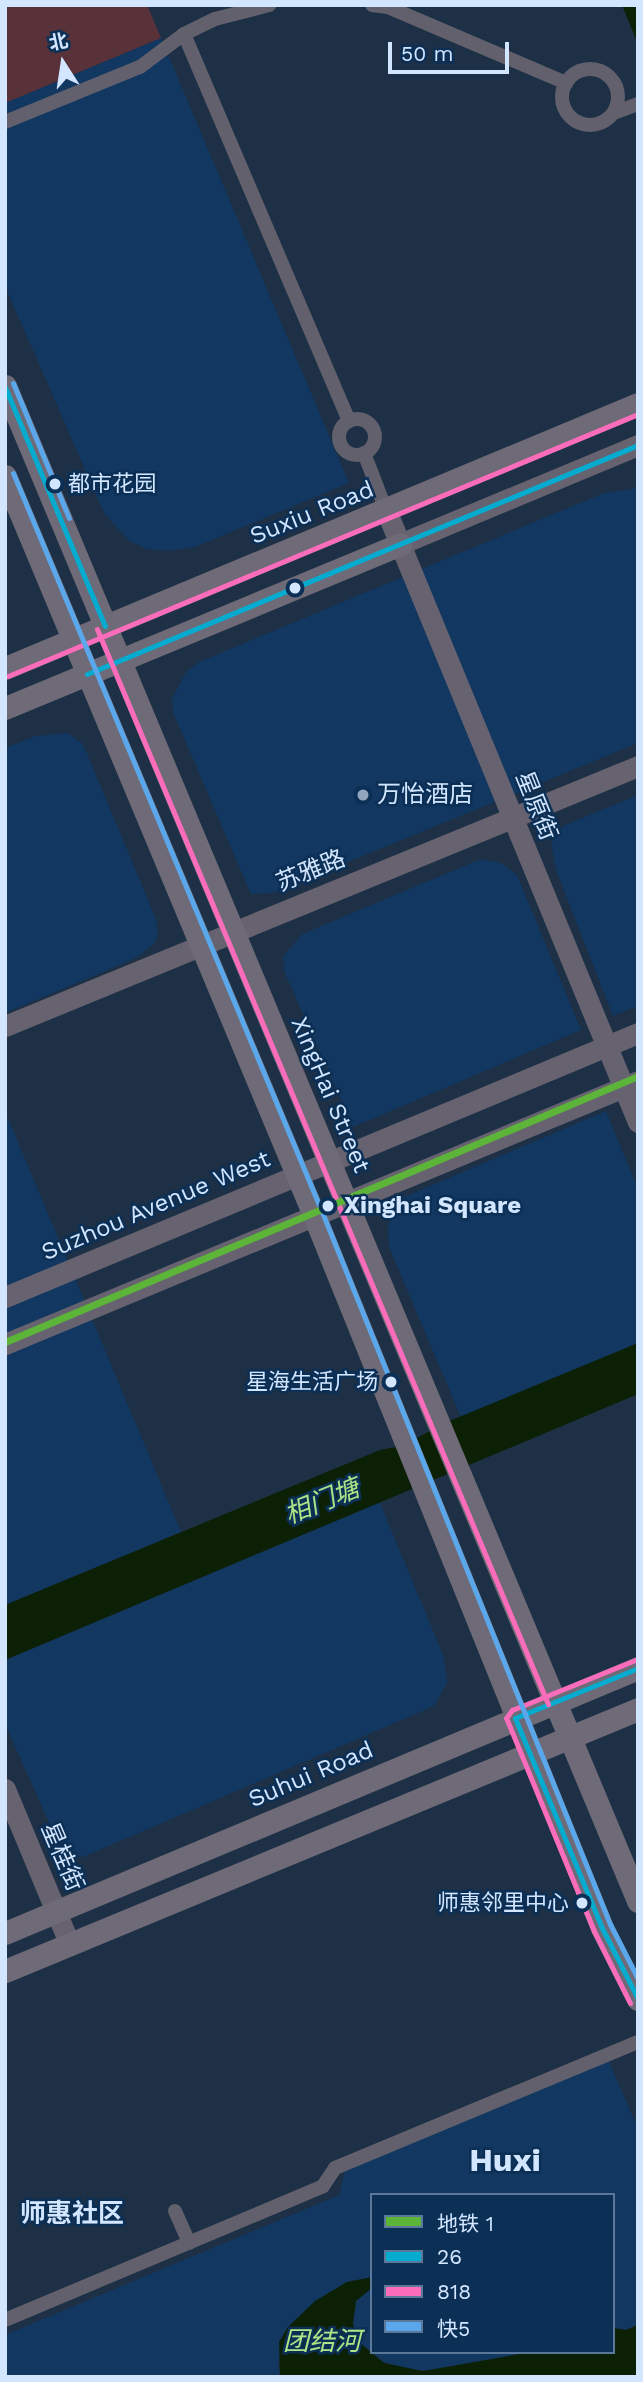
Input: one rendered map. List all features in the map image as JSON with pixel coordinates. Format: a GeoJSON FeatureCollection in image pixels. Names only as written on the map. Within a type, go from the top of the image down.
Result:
{"type":"FeatureCollection","features":[{"type":"Feature","properties":{"kind":"main road","name":"XingHai Street"},"geometry":{"type":"LineString","coordinates":[[5,386],[638,1901]]}},
{"type":"Feature","properties":{"kind":"main road","name":"Suxiu Road"},"geometry":{"type":"LineString","coordinates":[[5,668],[638,404]]}},
{"type":"Feature","properties":{"kind":"main road"},"geometry":{"type":"LineString","coordinates":[[5,708],[638,445]]}},
{"type":"Feature","properties":{"kind":"main road"},"geometry":{"type":"LineString","coordinates":[[5,476],[298,1175],[425,1485],[438,1529],[602,1928],[638,1999]]}},
{"type":"Feature","properties":{"kind":"main road","name":"星原街"},"geometry":{"type":"LineString","coordinates":[[386,510],[607,1046],[631,1084],[638,1122]]}},
{"type":"Feature","properties":{"kind":"main road","name":"苏雅路"},"geometry":{"type":"LineString","coordinates":[[5,1026],[638,766]]}},
{"type":"Feature","properties":{"kind":"main road","name":"Suzhou Avenue West"},"geometry":{"type":"LineString","coordinates":[[5,1297],[638,1033]]}},
{"type":"Feature","properties":{"kind":"main road"},"geometry":{"type":"LineString","coordinates":[[5,1344],[631,1084]]}},
{"type":"Feature","properties":{"kind":"main road","name":"Suhui Road"},"geometry":{"type":"LineString","coordinates":[[5,1933],[638,1668]]}},
{"type":"Feature","properties":{"kind":"main road"},"geometry":{"type":"LineString","coordinates":[[5,1972],[638,1709]]}},
{"type":"Feature","properties":{"kind":"main road","name":"星桂街"},"geometry":{"type":"LineString","coordinates":[[5,1789],[70,1945]]}},
{"type":"Feature","properties":{"kind":"street"},"geometry":{"type":"LineString","coordinates":[[5,122],[140,67],[184,34],[215,19],[268,5]]}},
{"type":"Feature","properties":{"kind":"street"},"geometry":{"type":"LineString","coordinates":[[372,5],[388,8],[566,83]]}},
{"type":"Feature","properties":{"kind":"street"},"geometry":{"type":"LineString","coordinates":[[184,34],[349,421]]}},
{"type":"Feature","properties":{"kind":"street"},"geometry":{"type":"LineString","coordinates":[[614,113],[617,88],[599,70],[574,74],[566,83],[562,104],[575,122],[597,125],[614,113],[638,104]]}},
{"type":"Feature","properties":{"kind":"street"},"geometry":{"type":"LineString","coordinates":[[360,419],[373,429],[372,446],[364,453],[346,451],[339,442],[340,429],[349,421],[360,419]]}},
{"type":"Feature","properties":{"kind":"street"},"geometry":{"type":"LineString","coordinates":[[364,453],[386,510]]}},
{"type":"Feature","properties":{"kind":"street"},"geometry":{"type":"LineString","coordinates":[[5,2320],[323,2186],[335,2168],[638,2042]]}},
{"type":"Feature","properties":{"kind":"street"},"geometry":{"type":"LineString","coordinates":[[175,2211],[189,2243]]}},
{"type":"Feature","properties":{"kind":"shaded area"},"geometry":{"type":"Polygon","coordinates":[[[5,5],[147,5],[161,38],[5,103],[5,5]]]}},
{"type":"Feature","properties":{"kind":"shaded area"},"geometry":{"type":"Polygon","coordinates":[[[161,38],[349,483],[195,547],[170,551],[146,549],[128,540],[104,513],[5,286],[5,103],[161,38]]]}},
{"type":"Feature","properties":{"kind":"shaded area"},"geometry":{"type":"Polygon","coordinates":[[[638,488],[638,743],[273,893],[251,894],[173,712],[172,699],[186,672],[199,662],[604,493],[638,488]]]}},
{"type":"Feature","properties":{"kind":"shaded area"},"geometry":{"type":"Polygon","coordinates":[[[68,733],[83,744],[156,919],[158,934],[154,944],[136,958],[5,1013],[5,748],[35,736],[68,733]]]}},
{"type":"Feature","properties":{"kind":"shaded area"},"geometry":{"type":"Polygon","coordinates":[[[638,795],[638,1006],[613,1016],[556,870],[551,844],[563,826],[638,795]]]}},
{"type":"Feature","properties":{"kind":"shaded area"},"geometry":{"type":"Polygon","coordinates":[[[481,859],[501,863],[517,875],[581,1030],[353,1127],[284,971],[283,957],[302,934],[481,859]]]}},
{"type":"Feature","properties":{"kind":"shaded area"},"geometry":{"type":"Polygon","coordinates":[[[5,1111],[181,1532],[5,1605],[5,1111]]]}},
{"type":"Feature","properties":{"kind":"shaded area"},"geometry":{"type":"Polygon","coordinates":[[[606,1111],[638,1189],[638,1343],[461,1417],[389,1247],[388,1227],[394,1209],[404,1197],[606,1111]]]}},
{"type":"Feature","properties":{"kind":"shaded area"},"geometry":{"type":"Polygon","coordinates":[[[379,1501],[444,1657],[447,1683],[434,1706],[83,1857],[63,1854],[5,1724],[5,1660],[379,1501]]]}},
{"type":"Feature","properties":{"kind":"shaded area"},"geometry":{"type":"Polygon","coordinates":[[[608,2059],[638,2129],[638,2324],[626,2330],[615,2328],[615,2193],[370,2193],[370,2277],[347,2282],[278,2364],[280,2377],[5,2377],[5,2335],[339,2195],[346,2167],[608,2059]]]}},
{"type":"Feature","properties":{"kind":"shaded area"},"geometry":{"type":"Polygon","coordinates":[[[370,2290],[370,2351],[359,2342],[353,2324],[356,2301],[370,2290]]]}},
{"type":"Feature","properties":{"kind":"shaded area"},"geometry":{"type":"Polygon","coordinates":[[[374,2354],[521,2354],[438,2370],[410,2370],[384,2362],[374,2354]]]}},
{"type":"Feature","properties":{"kind":"water"},"geometry":{"type":"Polygon","coordinates":[[[622,5],[638,5],[638,44],[622,5]]]}},
{"type":"Feature","properties":{"kind":"water","name":"相门塘"},"geometry":{"type":"Polygon","coordinates":[[[638,1343],[638,1394],[5,1660],[5,1605],[380,1450],[402,1446],[447,1422],[638,1343]]]}},
{"type":"Feature","properties":{"kind":"water","name":"团结河"},"geometry":{"type":"Polygon","coordinates":[[[370,2277],[370,2290],[356,2301],[353,2324],[359,2342],[370,2354],[384,2363],[423,2371],[520,2354],[615,2354],[615,2328],[626,2330],[638,2325],[638,2375],[280,2377],[279,2342],[288,2327],[315,2301],[347,2282],[370,2277]]]}},
{"type":"Feature","properties":{"kind":"metro line","name":"1"},"geometry":{"type":"LineString","coordinates":[[5,1342],[638,1076]]}},
{"type":"Feature","properties":{"kind":"transit line","name":"快5"},"geometry":{"type":"LineString","coordinates":[[13,383],[69,518]]}},
{"type":"Feature","properties":{"kind":"transit line","name":"26"},"geometry":{"type":"LineString","coordinates":[[5,387],[105,626]]}},
{"type":"Feature","properties":{"kind":"transit line","name":"818"},"geometry":{"type":"LineString","coordinates":[[8,676],[638,414]]}},
{"type":"Feature","properties":{"kind":"transit line","name":"26"},"geometry":{"type":"LineString","coordinates":[[87,674],[638,445]]}},
{"type":"Feature","properties":{"kind":"transit line","name":"快5"},"geometry":{"type":"LineString","coordinates":[[13,473],[322,1212],[610,1924],[638,1979]]}},
{"type":"Feature","properties":{"kind":"transit line","name":"818"},"geometry":{"type":"LineString","coordinates":[[97,629],[548,1704]]}},
{"type":"Feature","properties":{"kind":"transit line","name":"818"},"geometry":{"type":"LineString","coordinates":[[630,2003],[594,1931],[506,1718],[512,1710],[635,1660]]}},
{"type":"Feature","properties":{"kind":"transit line","name":"26"},"geometry":{"type":"LineString","coordinates":[[515,1718],[638,1668]]}},
{"type":"Feature","properties":{"kind":"transit line","name":"26"},"geometry":{"type":"LineString","coordinates":[[515,1718],[602,1928],[638,1999]]}},
{"type":"Feature","properties":{"kind":"place","name":"都市花园"},"geometry":{"type":"Point","coordinates":[55,484]}},
{"type":"Feature","properties":{"kind":"place","name":"万怡酒店"},"geometry":{"type":"Point","coordinates":[363,795]}},
{"type":"Feature","properties":{"kind":"place","name":"Xinghai Square"},"geometry":{"type":"Point","coordinates":[328,1206]}},
{"type":"Feature","properties":{"kind":"place","name":"星海生活广场"},"geometry":{"type":"Point","coordinates":[391,1382]}},
{"type":"Feature","properties":{"kind":"place","name":"师惠邻里中心"},"geometry":{"type":"Point","coordinates":[582,1903]}},
{"type":"Feature","properties":{"kind":"district","name":"Huxi"},"geometry":{"type":"Point","coordinates":[505,2160]}},
{"type":"Feature","properties":{"kind":"district","name":"师惠社区"},"geometry":{"type":"Point","coordinates":[72,2214]}}]}
